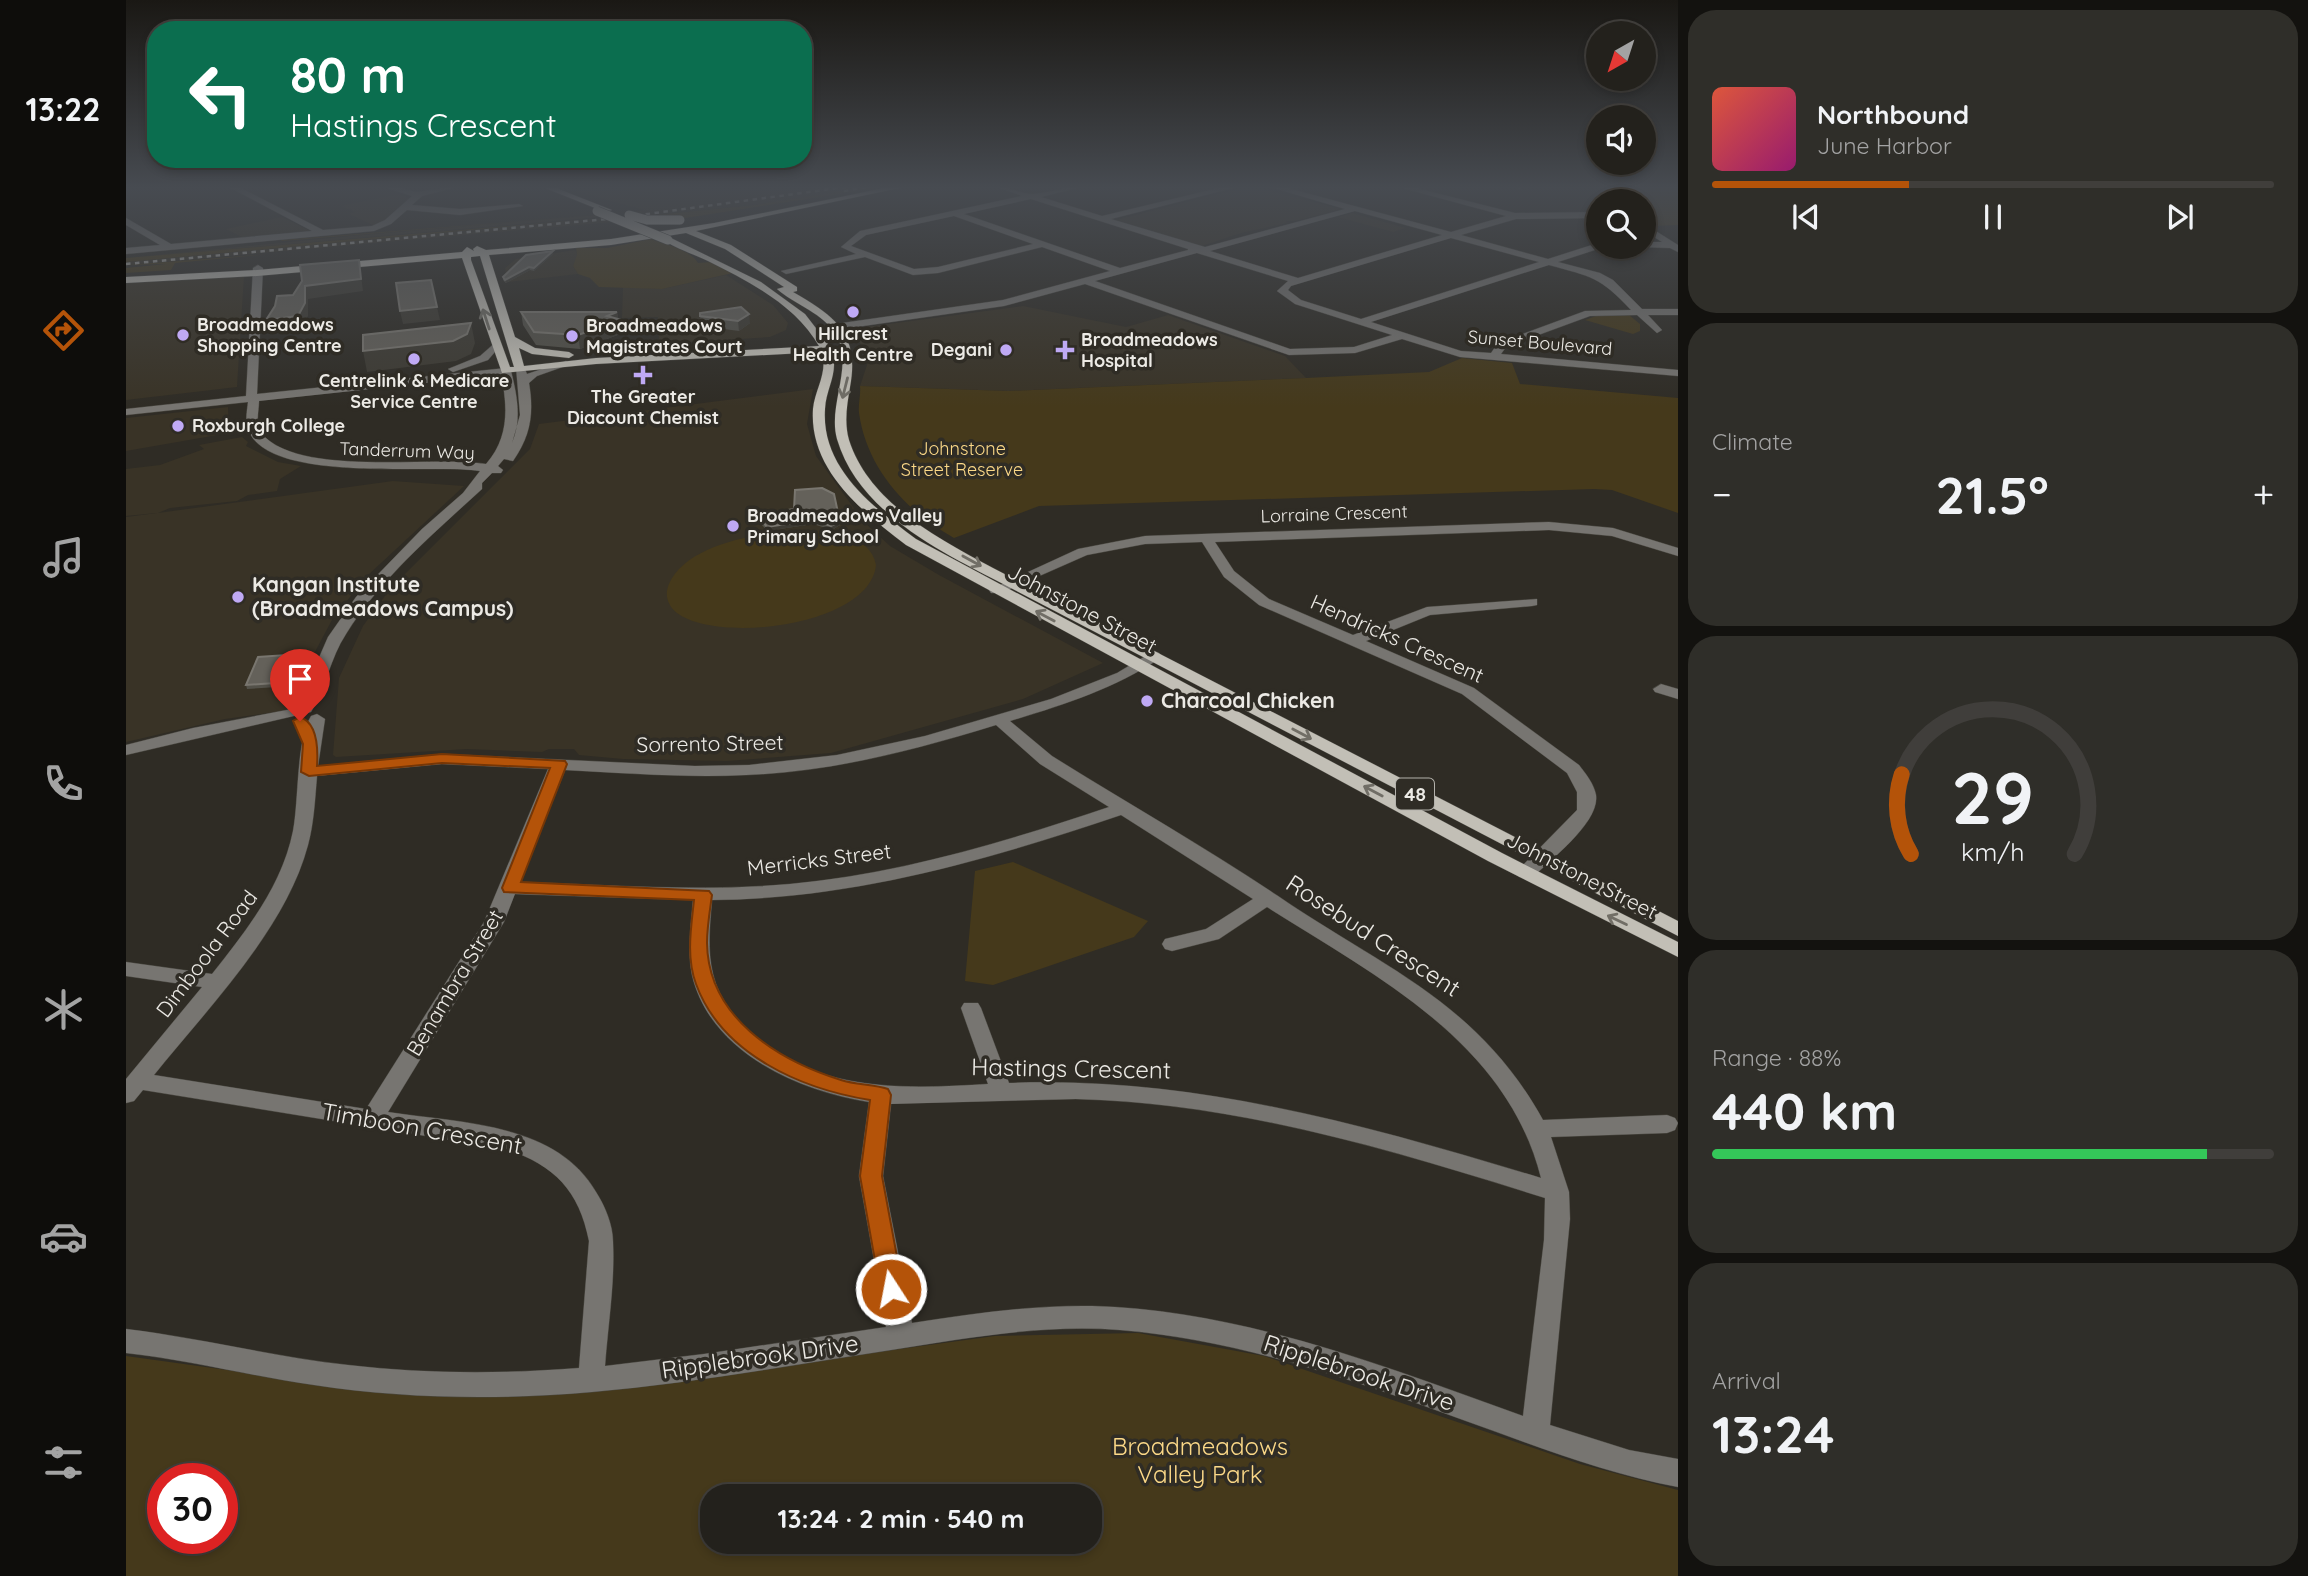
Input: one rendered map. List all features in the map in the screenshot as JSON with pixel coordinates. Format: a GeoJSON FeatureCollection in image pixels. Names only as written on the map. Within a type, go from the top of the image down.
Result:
{"type":"FeatureCollection","features":[{"type":"Feature","properties":{"kind":"main road"},"geometry":{"type":"LineString","coordinates":[[126,278],[382,260]]}},
{"type":"Feature","properties":{"kind":"main road"},"geometry":{"type":"LineString","coordinates":[[475,260],[495,346],[505,368],[520,371],[591,356]]}},
{"type":"Feature","properties":{"kind":"main road"},"geometry":{"type":"LineString","coordinates":[[478,260],[489,275],[513,340],[520,371]]}},
{"type":"Feature","properties":{"kind":"main road"},"geometry":{"type":"LineString","coordinates":[[489,275],[504,260]]}},
{"type":"Feature","properties":{"kind":"main road","name":"Johnstone Street"},"geometry":{"type":"LineString","coordinates":[[710,260],[733,270],[794,310],[814,328],[824,344],[830,373],[820,405],[821,438],[834,468],[852,491],[882,520],[930,554],[996,590],[1678,929]]}},
{"type":"Feature","properties":{"kind":"main road"},"geometry":{"type":"LineString","coordinates":[[727,260],[817,311],[835,327],[847,344]]}},
{"type":"Feature","properties":{"kind":"main road"},"geometry":{"type":"LineString","coordinates":[[748,260],[807,297],[817,311]]}},
{"type":"Feature","properties":{"kind":"main road"},"geometry":{"type":"LineString","coordinates":[[782,289],[776,291],[791,302],[794,310]]}},
{"type":"Feature","properties":{"kind":"main road"},"geometry":{"type":"LineString","coordinates":[[800,336],[814,328]]}},
{"type":"Feature","properties":{"kind":"main road"},"geometry":{"type":"LineString","coordinates":[[566,364],[786,339]]}},
{"type":"Feature","properties":{"kind":"main road"},"geometry":{"type":"LineString","coordinates":[[513,340],[541,353],[591,356],[793,349],[824,344]]}},
{"type":"Feature","properties":{"kind":"main road","name":"Johnstone Street"},"geometry":{"type":"LineString","coordinates":[[847,344],[850,365],[839,416],[844,441],[861,475],[900,516],[936,541],[1143,662],[1526,873],[1678,950]]}},
{"type":"Feature","properties":{"kind":"main road"},"geometry":{"type":"LineString","coordinates":[[740,346],[847,344]]}},
{"type":"Feature","properties":{"kind":"main road"},"geometry":{"type":"LineString","coordinates":[[793,349],[816,356],[830,373]]}},
{"type":"Feature","properties":{"kind":"main road"},"geometry":{"type":"LineString","coordinates":[[882,520],[900,516]]}},
{"type":"Feature","properties":{"kind":"street"},"geometry":{"type":"LineString","coordinates":[[786,271],[842,260]]}},
{"type":"Feature","properties":{"kind":"street"},"geometry":{"type":"LineString","coordinates":[[877,260],[913,272],[938,270],[981,260]]}},
{"type":"Feature","properties":{"kind":"street"},"geometry":{"type":"LineString","coordinates":[[1087,260],[1119,271]]}},
{"type":"Feature","properties":{"kind":"street"},"geometry":{"type":"LineString","coordinates":[[835,327],[1004,303],[1163,260]]}},
{"type":"Feature","properties":{"kind":"street"},"geometry":{"type":"LineString","coordinates":[[1229,260],[1298,281],[1370,260]]}},
{"type":"Feature","properties":{"kind":"street"},"geometry":{"type":"LineString","coordinates":[[1543,260],[1603,277],[1657,330]]}},
{"type":"Feature","properties":{"kind":"street"},"geometry":{"type":"LineString","coordinates":[[1361,322],[1553,260]]}},
{"type":"Feature","properties":{"kind":"street","name":"Tanderrum Way"},"geometry":{"type":"LineString","coordinates":[[257,270],[250,397],[244,433],[261,448],[290,460],[346,468],[491,470]]}},
{"type":"Feature","properties":{"kind":"street"},"geometry":{"type":"LineString","coordinates":[[1086,281],[1289,352],[1355,350],[1401,336]]}},
{"type":"Feature","properties":{"kind":"street","name":"Sunset Boulevard"},"geometry":{"type":"LineString","coordinates":[[1298,281],[1285,286],[1283,294],[1460,354],[1678,373]]}},
{"type":"Feature","properties":{"kind":"street"},"geometry":{"type":"LineString","coordinates":[[1493,358],[1502,345],[1589,313],[1678,312]]}},
{"type":"Feature","properties":{"kind":"street"},"geometry":{"type":"LineString","coordinates":[[439,372],[479,360],[495,346]]}},
{"type":"Feature","properties":{"kind":"street"},"geometry":{"type":"LineString","coordinates":[[126,750],[193,733],[306,715],[336,637],[360,600],[517,446],[528,419],[520,371],[533,374],[566,364]]}},
{"type":"Feature","properties":{"kind":"street"},"geometry":{"type":"LineString","coordinates":[[126,406],[456,377],[505,368]]}},
{"type":"Feature","properties":{"kind":"street"},"geometry":{"type":"LineString","coordinates":[[126,412],[439,372],[505,368]]}},
{"type":"Feature","properties":{"kind":"street"},"geometry":{"type":"LineString","coordinates":[[491,470],[506,445],[513,421],[511,389],[505,368]]}},
{"type":"Feature","properties":{"kind":"street"},"geometry":{"type":"LineString","coordinates":[[456,377],[492,378],[511,389]]}},
{"type":"Feature","properties":{"kind":"street"},"geometry":{"type":"LineString","coordinates":[[513,421],[528,419]]}},
{"type":"Feature","properties":{"kind":"street","name":"Lorraine Crescent"},"geometry":{"type":"LineString","coordinates":[[996,590],[1099,547],[1145,540],[1562,526],[1613,532],[1678,552]]}},
{"type":"Feature","properties":{"kind":"street","name":"Hendricks Crescent"},"geometry":{"type":"LineString","coordinates":[[1205,537],[1229,574],[1250,593],[1281,611],[1468,691],[1573,769],[1585,785],[1588,806],[1583,817],[1526,873]]}},
{"type":"Feature","properties":{"kind":"street"},"geometry":{"type":"LineString","coordinates":[[1353,641],[1427,611],[1532,603]]}},
{"type":"Feature","properties":{"kind":"street","name":"Sorrento Street"},"geometry":{"type":"LineString","coordinates":[[309,772],[442,759],[695,771],[786,766],[891,750],[1057,702],[1143,662]]}},
{"type":"Feature","properties":{"kind":"street"},"geometry":{"type":"LineString","coordinates":[[1661,689],[1678,694]]}},
{"type":"Feature","properties":{"kind":"street","name":"Dimboola Road"},"geometry":{"type":"LineString","coordinates":[[132,1088],[255,933],[289,873],[305,819],[310,744],[306,715]]}},
{"type":"Feature","properties":{"kind":"street","name":"Rosebud Crescent"},"geometry":{"type":"LineString","coordinates":[[998,719],[1046,760],[1415,991],[1455,1021],[1516,1092],[1538,1129],[1557,1192],[1558,1233],[1535,1433]]}},
{"type":"Feature","properties":{"kind":"street","name":"Benambra Street"},"geometry":{"type":"LineString","coordinates":[[372,1119],[483,941],[510,888],[559,764]]}},
{"type":"Feature","properties":{"kind":"street","name":"Merricks Street"},"geometry":{"type":"LineString","coordinates":[[510,888],[703,895],[790,890],[903,873],[996,850],[1124,808]]}},
{"type":"Feature","properties":{"kind":"street","name":"Hastings Crescent"},"geometry":{"type":"LineString","coordinates":[[703,895],[698,942],[705,985],[730,1025],[766,1055],[807,1076],[844,1088],[881,1095],[1001,1091],[1138,1093],[1264,1111],[1335,1126],[1557,1192]]}},
{"type":"Feature","properties":{"kind":"street"},"geometry":{"type":"LineString","coordinates":[[1172,944],[1212,933],[1268,898]]}},
{"type":"Feature","properties":{"kind":"street"},"geometry":{"type":"LineString","coordinates":[[126,969],[217,982]]}},
{"type":"Feature","properties":{"kind":"street"},"geometry":{"type":"LineString","coordinates":[[971,1008],[1001,1091]]}},
{"type":"Feature","properties":{"kind":"street","name":"Timboon Crescent"},"geometry":{"type":"LineString","coordinates":[[132,1088],[372,1119],[519,1143],[549,1156],[578,1179],[598,1219],[601,1241],[591,1380]]}},
{"type":"Feature","properties":{"kind":"street"},"geometry":{"type":"LineString","coordinates":[[881,1095],[871,1176],[901,1336]]}},
{"type":"Feature","properties":{"kind":"street"},"geometry":{"type":"LineString","coordinates":[[1538,1129],[1667,1124]]}},
{"type":"Feature","properties":{"kind":"street","name":"Ripplebrook Drive"},"geometry":{"type":"LineString","coordinates":[[126,1341],[158,1344],[316,1373],[393,1381],[472,1384],[591,1380],[1008,1320],[1118,1319],[1184,1326],[1256,1339],[1319,1356],[1592,1454],[1641,1467],[1678,1473]]}},
{"type":"Feature","properties":{"kind":"street","name":"Ripplebrook Drive"},"geometry":{"type":"LineString","coordinates":[[126,1332],[158,1344]]}},
{"type":"Feature","properties":{"kind":"shaded area"},"geometry":{"type":"Polygon","coordinates":[[[153,260],[188,260],[126,265],[126,262],[153,260]]]}},
{"type":"Feature","properties":{"kind":"shaded area"},"geometry":{"type":"Polygon","coordinates":[[[515,260],[576,260],[573,266],[578,274],[507,282],[505,268],[515,260]]]}},
{"type":"Feature","properties":{"kind":"shaded area"},"geometry":{"type":"Polygon","coordinates":[[[726,275],[773,305],[788,323],[786,330],[770,337],[659,344],[658,317],[622,318],[623,287],[662,289],[726,275]]]}},
{"type":"Feature","properties":{"kind":"shaded area","name":"Broadmeadows Shopping Centre"},"geometry":{"type":"Polygon","coordinates":[[[244,276],[237,387],[126,400],[126,283],[244,276]]]}},
{"type":"Feature","properties":{"kind":"shaded area","name":"Broadmeadows Hospital"},"geometry":{"type":"Polygon","coordinates":[[[1023,306],[1126,327],[1168,315],[1285,356],[1306,378],[1008,391],[860,386],[870,356],[856,338],[874,334],[866,327],[1023,306]]]}},
{"type":"Feature","properties":{"kind":"shaded area"},"geometry":{"type":"Polygon","coordinates":[[[813,389],[807,424],[816,456],[864,522],[890,546],[939,575],[1103,663],[1023,699],[831,753],[727,761],[623,759],[579,755],[574,749],[549,749],[542,752],[467,749],[336,757],[333,755],[339,678],[363,626],[390,589],[530,449],[539,424],[813,389]]]}},
{"type":"Feature","properties":{"kind":"shaded area","name":"Roxburgh College"},"geometry":{"type":"Polygon","coordinates":[[[228,407],[229,433],[126,451],[126,418],[228,407]]]}},
{"type":"Feature","properties":{"kind":"shaded area","name":"Kangan Institute (Broadmeadows Campus)"},"geometry":{"type":"Polygon","coordinates":[[[242,437],[248,442],[246,446],[278,462],[301,466],[280,479],[277,491],[248,495],[237,501],[170,508],[158,513],[393,481],[464,486],[367,576],[333,618],[309,663],[292,710],[225,719],[126,742],[126,517],[157,513],[126,516],[126,469],[160,465],[204,449],[199,445],[242,437]]]}},
{"type":"Feature","properties":{"kind":"green space"},"geometry":{"type":"Polygon","coordinates":[[[126,260],[153,260],[126,262],[126,260]]]}},
{"type":"Feature","properties":{"kind":"green space"},"geometry":{"type":"Polygon","coordinates":[[[211,260],[175,263],[171,270],[126,273],[126,268],[166,264],[126,265],[211,260]]]}},
{"type":"Feature","properties":{"kind":"green space"},"geometry":{"type":"Polygon","coordinates":[[[575,260],[695,260],[698,263],[711,262],[733,273],[662,289],[599,287],[590,278],[578,274],[573,266],[575,260]]]}},
{"type":"Feature","properties":{"kind":"green space"},"geometry":{"type":"Polygon","coordinates":[[[1629,315],[1640,324],[1640,331],[1633,334],[1585,320],[1596,316],[1629,315]]]}},
{"type":"Feature","properties":{"kind":"green space","name":"Johnstone Street Reserve"},"geometry":{"type":"Polygon","coordinates":[[[1462,358],[1512,363],[1520,384],[1678,398],[1678,513],[1612,490],[1594,489],[1039,506],[954,538],[920,515],[891,486],[870,452],[859,413],[860,386],[1008,391],[1306,378],[1429,372],[1462,358]]]}},
{"type":"Feature","properties":{"kind":"green space"},"geometry":{"type":"Polygon","coordinates":[[[803,531],[847,537],[866,547],[872,555],[876,565],[867,586],[848,603],[790,624],[756,628],[725,627],[697,622],[677,613],[669,604],[669,584],[678,570],[692,558],[709,549],[748,537],[803,531]]]}},
{"type":"Feature","properties":{"kind":"green space"},"geometry":{"type":"Polygon","coordinates":[[[1013,862],[1148,921],[1134,937],[993,985],[965,981],[975,871],[1013,862]]]}},
{"type":"Feature","properties":{"kind":"green space","name":"Broadmeadows Valley Park"},"geometry":{"type":"Polygon","coordinates":[[[1138,1333],[1264,1356],[1580,1464],[1678,1490],[1678,1576],[126,1576],[126,1356],[379,1391],[666,1381],[995,1336],[1138,1333]]]}},
{"type":"Feature","properties":{"kind":"building"},"geometry":{"type":"Polygon","coordinates":[[[359,260],[361,279],[305,286],[305,303],[298,316],[266,320],[275,306],[277,296],[293,295],[302,281],[300,265],[359,260]]]}},
{"type":"Feature","properties":{"kind":"building"},"geometry":{"type":"Polygon","coordinates":[[[521,260],[543,260],[534,268],[529,267],[505,280],[503,277],[521,260]]]}},
{"type":"Feature","properties":{"kind":"building"},"geometry":{"type":"Polygon","coordinates":[[[431,280],[437,307],[400,311],[396,283],[431,280]]]}},
{"type":"Feature","properties":{"kind":"building"},"geometry":{"type":"Polygon","coordinates":[[[741,307],[749,314],[738,321],[700,316],[700,313],[741,307]]]}},
{"type":"Feature","properties":{"kind":"building"},"geometry":{"type":"Polygon","coordinates":[[[521,312],[617,312],[607,316],[622,320],[578,335],[534,332],[521,312]]]}},
{"type":"Feature","properties":{"kind":"building"},"geometry":{"type":"Polygon","coordinates":[[[471,323],[467,334],[453,341],[363,351],[363,335],[471,323]]]}},
{"type":"Feature","properties":{"kind":"building"},"geometry":{"type":"Polygon","coordinates":[[[822,488],[834,494],[840,522],[831,526],[813,520],[767,527],[757,515],[794,509],[795,490],[822,488]]]}},
{"type":"Feature","properties":{"kind":"building"},"geometry":{"type":"Polygon","coordinates":[[[286,655],[283,661],[297,660],[292,675],[278,676],[275,683],[246,685],[258,657],[286,655]]]}},
{"type":"Feature","properties":{"kind":"railway"},"geometry":{"type":"LineString","coordinates":[[126,264],[174,260]]}},
{"type":"Feature","properties":{"kind":"place","name":"Hillcrest Health Centre"},"geometry":{"type":"Point","coordinates":[853,312]}},
{"type":"Feature","properties":{"kind":"place","name":"Broadmeadows Shopping Centre"},"geometry":{"type":"Point","coordinates":[183,335]}},
{"type":"Feature","properties":{"kind":"place","name":"Broadmeadows Magistrates Court"},"geometry":{"type":"Point","coordinates":[572,336]}},
{"type":"Feature","properties":{"kind":"place","name":"Degani"},"geometry":{"type":"Point","coordinates":[1006,350]}},
{"type":"Feature","properties":{"kind":"place","name":"Broadmeadows Hospital"},"geometry":{"type":"Point","coordinates":[1065,350]}},
{"type":"Feature","properties":{"kind":"place","name":"Centrelink & Medicare Service Centre"},"geometry":{"type":"Point","coordinates":[414,359]}},
{"type":"Feature","properties":{"kind":"place","name":"The Greater Diacount Chemist"},"geometry":{"type":"Point","coordinates":[643,375]}},
{"type":"Feature","properties":{"kind":"place","name":"Roxburgh College"},"geometry":{"type":"Point","coordinates":[178,426]}},
{"type":"Feature","properties":{"kind":"place","name":"Broadmeadows Valley Primary School"},"geometry":{"type":"Point","coordinates":[733,526]}},
{"type":"Feature","properties":{"kind":"place","name":"Kangan Institute (Broadmeadows Campus)"},"geometry":{"type":"Point","coordinates":[238,597]}},
{"type":"Feature","properties":{"kind":"place","name":"Charcoal Chicken"},"geometry":{"type":"Point","coordinates":[1147,701]}},
{"type":"Feature","properties":{"kind":"route"},"geometry":{"type":"LineString","coordinates":[[300,721],[310,744],[309,772],[409,760],[473,759],[559,764],[510,888],[703,895],[698,942],[700,962],[705,985],[730,1025],[761,1052],[807,1076],[844,1088],[881,1095],[871,1176],[891,1289]]}}]}
